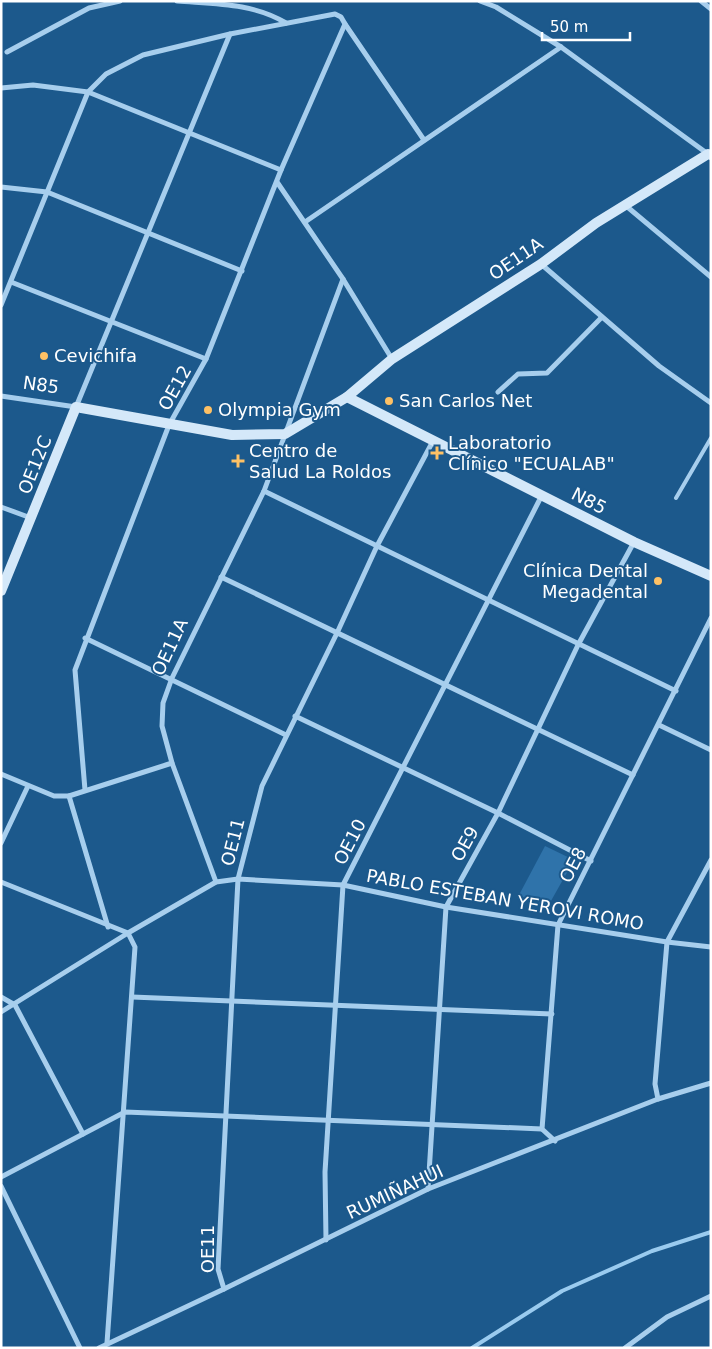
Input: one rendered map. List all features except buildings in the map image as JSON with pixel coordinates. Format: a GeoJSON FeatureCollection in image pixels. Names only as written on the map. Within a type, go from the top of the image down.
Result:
{"type":"FeatureCollection","features":[{"type":"Feature","properties":{"kind":"main road","name":"OE11A"},"geometry":{"type":"LineString","coordinates":[[285,434],[347,397],[392,359],[541,264],[572,239],[709,155]]}},
{"type":"Feature","properties":{"kind":"main road","name":"N85"},"geometry":{"type":"LineString","coordinates":[[347,397],[634,542],[711,576]]}},
{"type":"Feature","properties":{"kind":"main road"},"geometry":{"type":"LineString","coordinates":[[76,407],[232,435],[285,434]]}},
{"type":"Feature","properties":{"kind":"main road","name":"OE12C"},"geometry":{"type":"LineString","coordinates":[[1,591],[76,407]]}},
{"type":"Feature","properties":{"kind":"street"},"geometry":{"type":"LineString","coordinates":[[7,52],[89,8],[120,1]]}},
{"type":"Feature","properties":{"kind":"street"},"geometry":{"type":"LineString","coordinates":[[177,1],[217,2],[270,13],[287,23]]}},
{"type":"Feature","properties":{"kind":"street"},"geometry":{"type":"LineString","coordinates":[[480,1],[496,7],[562,47],[709,155]]}},
{"type":"Feature","properties":{"kind":"street"},"geometry":{"type":"LineString","coordinates":[[701,1],[711,10]]}},
{"type":"Feature","properties":{"kind":"street"},"geometry":{"type":"LineString","coordinates":[[1,305],[88,92],[106,74],[143,55],[230,34],[335,14],[341,17],[424,140]]}},
{"type":"Feature","properties":{"kind":"street","name":"OE12"},"geometry":{"type":"LineString","coordinates":[[85,790],[74,670],[169,425],[206,359],[281,170],[345,24]]}},
{"type":"Feature","properties":{"kind":"street"},"geometry":{"type":"LineString","coordinates":[[76,407],[230,34]]}},
{"type":"Feature","properties":{"kind":"street"},"geometry":{"type":"LineString","coordinates":[[305,222],[562,47]]}},
{"type":"Feature","properties":{"kind":"street"},"geometry":{"type":"LineString","coordinates":[[1,88],[33,85],[88,92],[281,170]]}},
{"type":"Feature","properties":{"kind":"street"},"geometry":{"type":"LineString","coordinates":[[277,182],[343,279],[392,359]]}},
{"type":"Feature","properties":{"kind":"street"},"geometry":{"type":"LineString","coordinates":[[1,187],[47,192],[242,271]]}},
{"type":"Feature","properties":{"kind":"street"},"geometry":{"type":"LineString","coordinates":[[625,205],[711,277]]}},
{"type":"Feature","properties":{"kind":"street"},"geometry":{"type":"LineString","coordinates":[[541,264],[659,366],[711,403]]}},
{"type":"Feature","properties":{"kind":"street","name":"OE11A"},"geometry":{"type":"LineString","coordinates":[[216,882],[172,763],[162,726],[163,703],[172,678],[264,491],[343,279]]}},
{"type":"Feature","properties":{"kind":"street"},"geometry":{"type":"LineString","coordinates":[[10,282],[206,359]]}},
{"type":"Feature","properties":{"kind":"street"},"geometry":{"type":"LineString","coordinates":[[498,392],[518,374],[547,373],[602,317]]}},
{"type":"Feature","properties":{"kind":"street","name":"N85"},"geometry":{"type":"LineString","coordinates":[[1,396],[76,407]]}},
{"type":"Feature","properties":{"kind":"street","name":"OE11"},"geometry":{"type":"LineString","coordinates":[[224,1290],[218,1269],[234,1002],[238,879],[262,786],[295,716],[338,633],[377,546],[432,441]]}},
{"type":"Feature","properties":{"kind":"street"},"geometry":{"type":"LineString","coordinates":[[264,491],[487,601],[676,691]]}},
{"type":"Feature","properties":{"kind":"street","name":"OE10"},"geometry":{"type":"LineString","coordinates":[[326,1240],[325,1172],[337,1005],[343,885],[542,496]]}},
{"type":"Feature","properties":{"kind":"street"},"geometry":{"type":"LineString","coordinates":[[1,507],[31,518]]}},
{"type":"Feature","properties":{"kind":"street","name":"OE9"},"geometry":{"type":"LineString","coordinates":[[428,1189],[446,907],[498,813],[578,645],[634,542]]}},
{"type":"Feature","properties":{"kind":"street"},"geometry":{"type":"LineString","coordinates":[[221,577],[633,775]]}},
{"type":"Feature","properties":{"kind":"street","name":"OE8"},"geometry":{"type":"LineString","coordinates":[[542,1129],[558,924],[711,618]]}},
{"type":"Feature","properties":{"kind":"street"},"geometry":{"type":"LineString","coordinates":[[86,638],[172,678],[286,735]]}},
{"type":"Feature","properties":{"kind":"street"},"geometry":{"type":"LineString","coordinates":[[295,716],[403,770],[498,813],[591,861]]}},
{"type":"Feature","properties":{"kind":"street"},"geometry":{"type":"LineString","coordinates":[[659,725],[711,750]]}},
{"type":"Feature","properties":{"kind":"street"},"geometry":{"type":"LineString","coordinates":[[1,774],[54,796],[69,796],[172,763]]}},
{"type":"Feature","properties":{"kind":"street"},"geometry":{"type":"LineString","coordinates":[[1,843],[28,786]]}},
{"type":"Feature","properties":{"kind":"street"},"geometry":{"type":"LineString","coordinates":[[69,796],[108,927]]}},
{"type":"Feature","properties":{"kind":"street"},"geometry":{"type":"LineString","coordinates":[[658,1099],[655,1084],[667,942],[711,860]]}},
{"type":"Feature","properties":{"kind":"street","name":"PABLO ESTEBAN YEROVI ROMO"},"geometry":{"type":"LineString","coordinates":[[1,1012],[128,933],[216,882],[238,879],[343,885],[446,907],[667,942],[711,947]]}},
{"type":"Feature","properties":{"kind":"street"},"geometry":{"type":"LineString","coordinates":[[1,882],[108,927],[128,933],[135,946],[125,1112],[107,1343]]}},
{"type":"Feature","properties":{"kind":"street"},"geometry":{"type":"LineString","coordinates":[[1,997],[15,1005],[82,1134]]}},
{"type":"Feature","properties":{"kind":"street"},"geometry":{"type":"LineString","coordinates":[[132,997],[552,1014]]}},
{"type":"Feature","properties":{"kind":"street","name":"RUMIÑAHUI"},"geometry":{"type":"LineString","coordinates":[[99,1348],[224,1290],[428,1189],[555,1141],[658,1099],[711,1083]]}},
{"type":"Feature","properties":{"kind":"street"},"geometry":{"type":"LineString","coordinates":[[1,1177],[125,1112],[542,1129],[555,1141]]}},
{"type":"Feature","properties":{"kind":"street"},"geometry":{"type":"LineString","coordinates":[[1,1186],[80,1348]]}},
{"type":"Feature","properties":{"kind":"street"},"geometry":{"type":"LineString","coordinates":[[625,1348],[666,1317],[711,1296]]}},
{"type":"Feature","properties":{"kind":"lane"},"geometry":{"type":"LineString","coordinates":[[676,498],[711,438]]}},
{"type":"Feature","properties":{"kind":"shaded area"},"geometry":{"type":"Polygon","coordinates":[[[545,846],[574,860],[547,908],[519,895],[545,846]]]}},
{"type":"Feature","properties":{"kind":"waterway"},"geometry":{"type":"LineString","coordinates":[[472,1348],[562,1291],[652,1251],[711,1232]]}},
{"type":"Feature","properties":{"kind":"place","name":"Cevichifa"},"geometry":{"type":"Point","coordinates":[44,356]}},
{"type":"Feature","properties":{"kind":"place","name":"San Carlos Net"},"geometry":{"type":"Point","coordinates":[389,401]}},
{"type":"Feature","properties":{"kind":"place","name":"Olympia Gym"},"geometry":{"type":"Point","coordinates":[208,410]}},
{"type":"Feature","properties":{"kind":"place","name":"Laboratorio Clínico \"ECUALAB\""},"geometry":{"type":"Point","coordinates":[437,453]}},
{"type":"Feature","properties":{"kind":"place","name":"Centro de Salud La Roldos"},"geometry":{"type":"Point","coordinates":[238,461]}},
{"type":"Feature","properties":{"kind":"place","name":"Clínica Dental Megadental"},"geometry":{"type":"Point","coordinates":[658,581]}}]}
